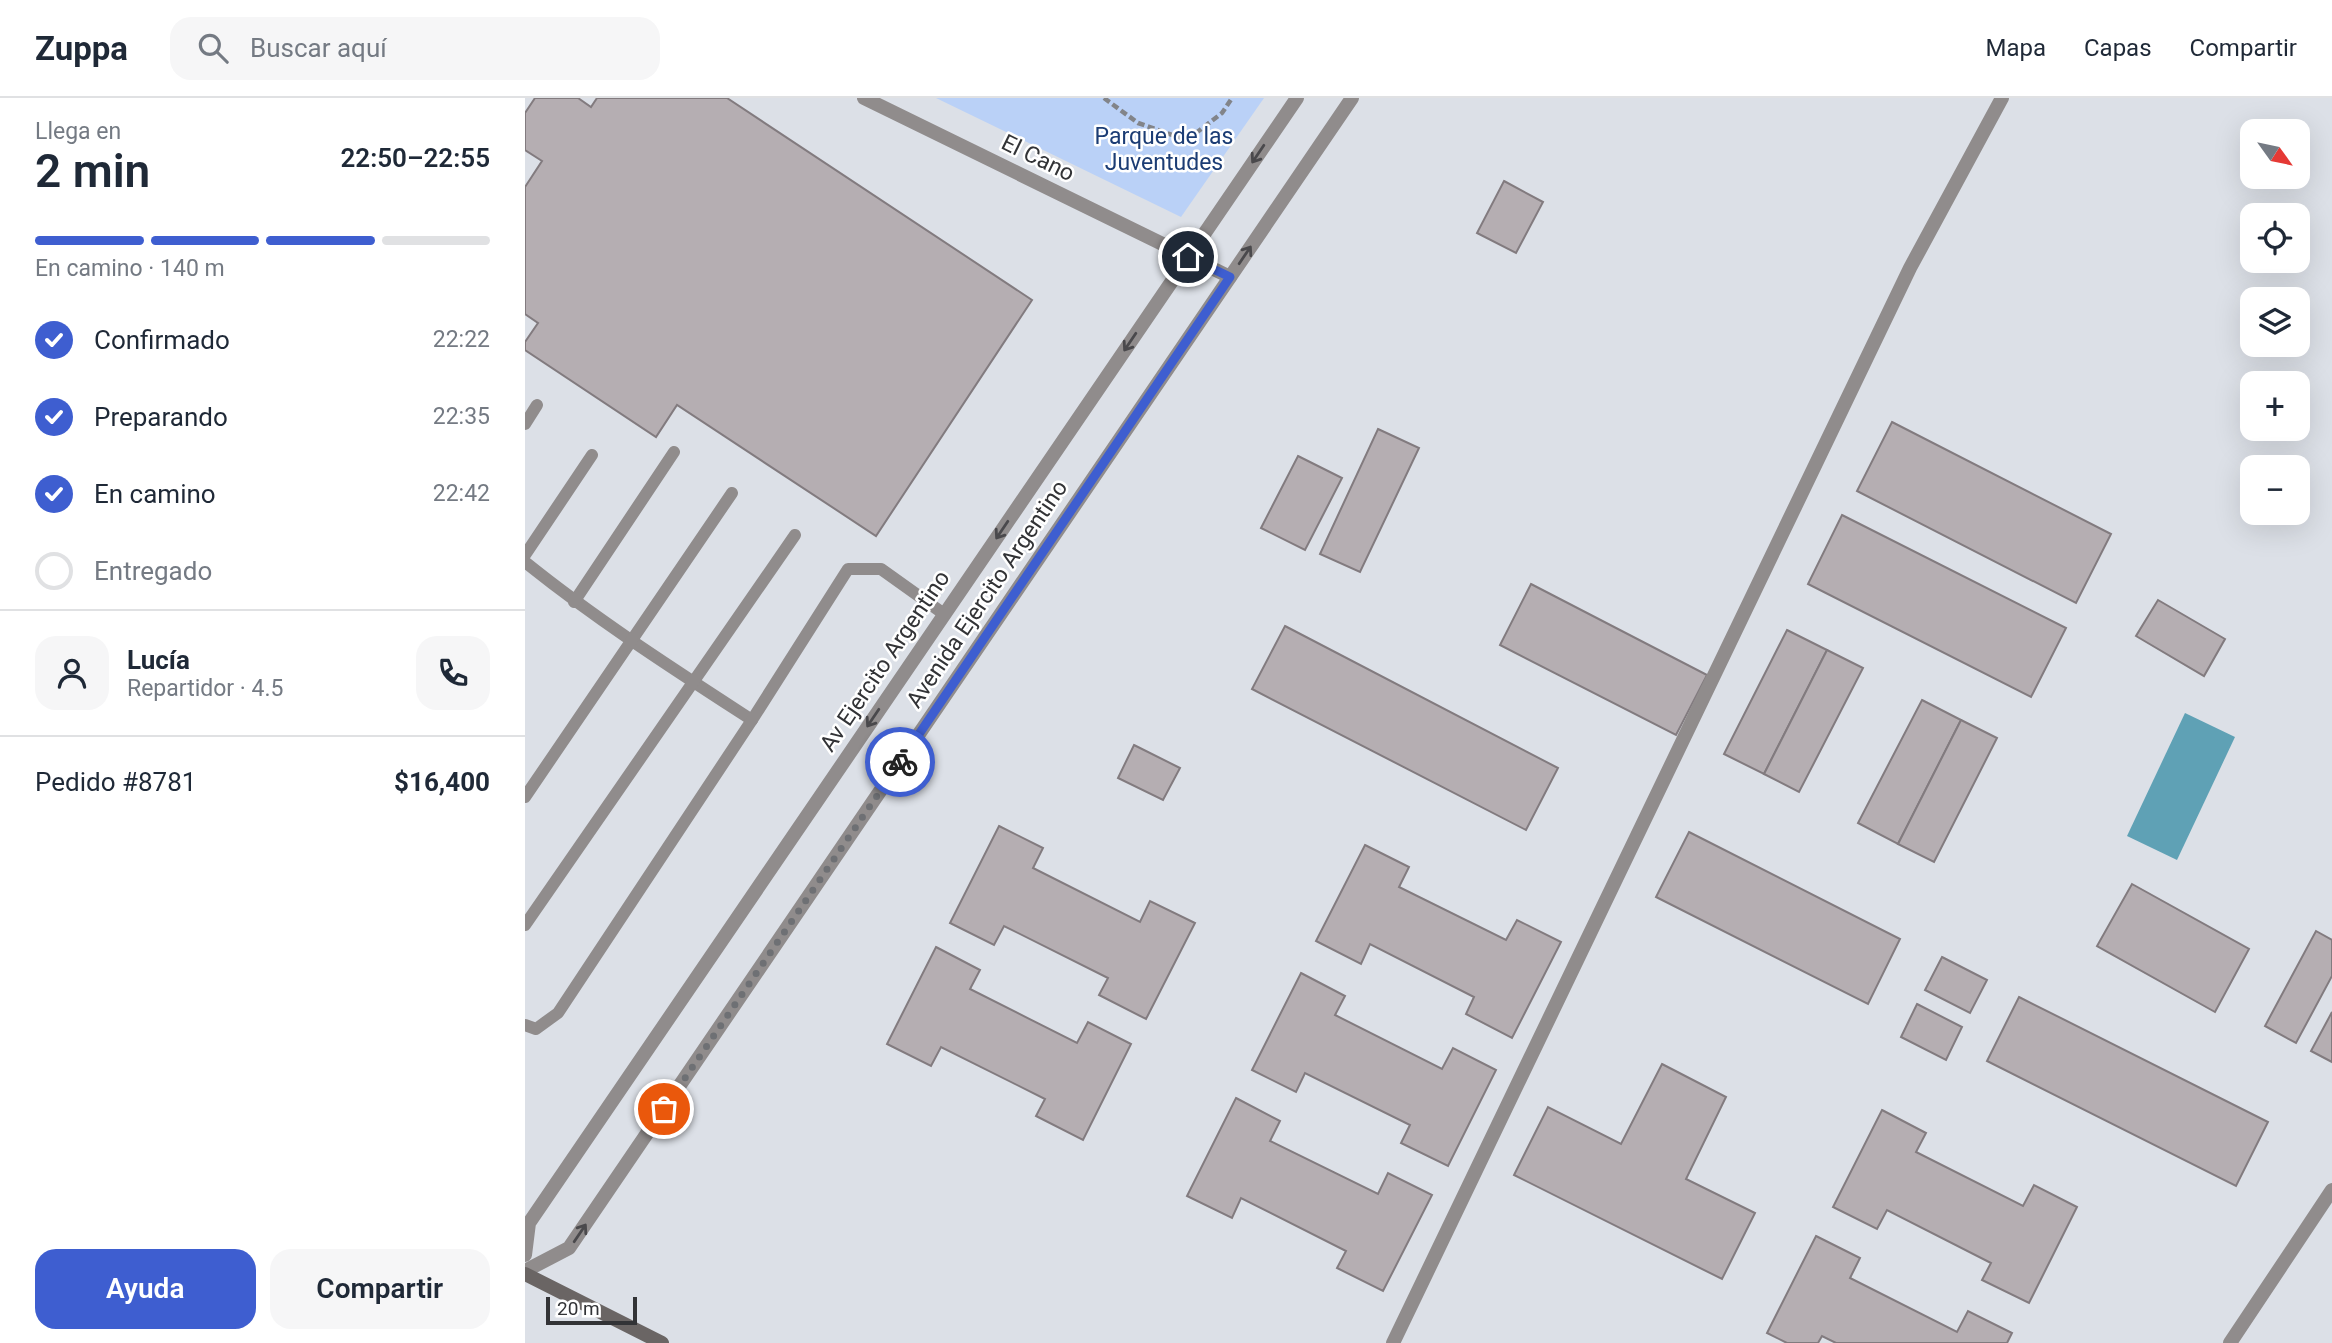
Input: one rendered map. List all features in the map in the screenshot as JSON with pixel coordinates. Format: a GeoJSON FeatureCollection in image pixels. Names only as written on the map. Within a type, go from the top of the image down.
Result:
{"type":"FeatureCollection","features":[{"type":"Feature","properties":{"kind":"main road"},"geometry":{"type":"LineString","coordinates":[[525,1273],[662,1343]]}},
{"type":"Feature","properties":{"kind":"street","name":"El Cano"},"geometry":{"type":"LineString","coordinates":[[864,98],[1230,277]]}},
{"type":"Feature","properties":{"kind":"street","name":"Av Ejercito Argentino"},"geometry":{"type":"LineString","coordinates":[[525,1255],[529,1223],[1297,98]]}},
{"type":"Feature","properties":{"kind":"street","name":"Avenida Ejercito Argentino"},"geometry":{"type":"LineString","coordinates":[[525,1273],[569,1248],[1352,98]]}},
{"type":"Feature","properties":{"kind":"street"},"geometry":{"type":"LineString","coordinates":[[1393,1343],[1910,268],[2002,98]]}},
{"type":"Feature","properties":{"kind":"street"},"geometry":{"type":"LineString","coordinates":[[2230,1343],[2332,1191]]}},
{"type":"Feature","properties":{"kind":"lane"},"geometry":{"type":"LineString","coordinates":[[525,424],[537,405]]}},
{"type":"Feature","properties":{"kind":"lane"},"geometry":{"type":"LineString","coordinates":[[574,602],[674,452]]}},
{"type":"Feature","properties":{"kind":"lane"},"geometry":{"type":"LineString","coordinates":[[525,555],[592,455]]}},
{"type":"Feature","properties":{"kind":"lane"},"geometry":{"type":"LineString","coordinates":[[525,797],[732,493]]}},
{"type":"Feature","properties":{"kind":"lane"},"geometry":{"type":"LineString","coordinates":[[525,925],[795,536]]}},
{"type":"Feature","properties":{"kind":"lane"},"geometry":{"type":"LineString","coordinates":[[525,562],[574,602],[752,720]]}},
{"type":"Feature","properties":{"kind":"lane"},"geometry":{"type":"LineString","coordinates":[[525,1025],[536,1029],[558,1013],[752,720],[848,569],[881,569],[944,614]]}},
{"type":"Feature","properties":{"kind":"path"},"geometry":{"type":"LineString","coordinates":[[1104,98],[1138,123],[1187,140],[1222,113],[1232,98]]}},
{"type":"Feature","properties":{"kind":"green space","name":"Parque de las Juventudes"},"geometry":{"type":"Polygon","coordinates":[[[936,98],[1264,98],[1181,217],[936,98]]]}},
{"type":"Feature","properties":{"kind":"shaded area"},"geometry":{"type":"Polygon","coordinates":[[[2185,713],[2235,737],[2177,860],[2127,836],[2185,713]]]}},
{"type":"Feature","properties":{"kind":"building"},"geometry":{"type":"Polygon","coordinates":[[[535,98],[578,98],[591,107],[597,98],[727,98],[1032,300],[876,536],[677,405],[656,437],[525,350],[525,342],[538,323],[525,314],[525,187],[542,161],[525,150],[525,113],[535,98]]]}},
{"type":"Feature","properties":{"kind":"building"},"geometry":{"type":"Polygon","coordinates":[[[1504,181],[1543,202],[1516,253],[1477,233],[1504,181]]]}},
{"type":"Feature","properties":{"kind":"building"},"geometry":{"type":"Polygon","coordinates":[[[1892,422],[2111,534],[2076,603],[1857,491],[1892,422]]]}},
{"type":"Feature","properties":{"kind":"building"},"geometry":{"type":"Polygon","coordinates":[[[1378,429],[1419,448],[1360,572],[1320,554],[1378,429]]]}},
{"type":"Feature","properties":{"kind":"building"},"geometry":{"type":"Polygon","coordinates":[[[1298,456],[1342,478],[1305,550],[1261,528],[1298,456]]]}},
{"type":"Feature","properties":{"kind":"building"},"geometry":{"type":"Polygon","coordinates":[[[1842,515],[2066,628],[2031,697],[1808,584],[1842,515]]]}},
{"type":"Feature","properties":{"kind":"building"},"geometry":{"type":"Polygon","coordinates":[[[1531,584],[1707,675],[1676,735],[1500,645],[1531,584]]]}},
{"type":"Feature","properties":{"kind":"building"},"geometry":{"type":"Polygon","coordinates":[[[2158,600],[2225,639],[2204,676],[2136,636],[2158,600]]]}},
{"type":"Feature","properties":{"kind":"building"},"geometry":{"type":"Polygon","coordinates":[[[1285,626],[1558,768],[1526,830],[1252,689],[1285,626]]]}},
{"type":"Feature","properties":{"kind":"building"},"geometry":{"type":"Polygon","coordinates":[[[1787,630],[1827,650],[1764,774],[1724,754],[1787,630]]]}},
{"type":"Feature","properties":{"kind":"building"},"geometry":{"type":"Polygon","coordinates":[[[1827,650],[1863,668],[1799,792],[1764,774],[1827,650]]]}},
{"type":"Feature","properties":{"kind":"building"},"geometry":{"type":"Polygon","coordinates":[[[1922,700],[1961,720],[1898,844],[1858,823],[1922,700]]]}},
{"type":"Feature","properties":{"kind":"building"},"geometry":{"type":"Polygon","coordinates":[[[1961,720],[1997,738],[1934,862],[1898,844],[1961,720]]]}},
{"type":"Feature","properties":{"kind":"building"},"geometry":{"type":"Polygon","coordinates":[[[1134,745],[1180,768],[1163,800],[1118,778],[1134,745]]]}},
{"type":"Feature","properties":{"kind":"building"},"geometry":{"type":"Polygon","coordinates":[[[999,826],[1043,848],[1033,868],[1140,922],[1150,901],[1195,923],[1146,1019],[1099,995],[1108,978],[1004,926],[994,945],[950,923],[999,826]]]}},
{"type":"Feature","properties":{"kind":"building"},"geometry":{"type":"Polygon","coordinates":[[[1689,832],[1900,939],[1868,1004],[1656,897],[1689,832]]]}},
{"type":"Feature","properties":{"kind":"building"},"geometry":{"type":"Polygon","coordinates":[[[1365,845],[1409,867],[1399,887],[1506,940],[1517,920],[1561,942],[1512,1038],[1466,1014],[1474,997],[1370,944],[1361,964],[1316,941],[1365,845]]]}},
{"type":"Feature","properties":{"kind":"building"},"geometry":{"type":"Polygon","coordinates":[[[2132,884],[2249,949],[2215,1012],[2097,946],[2132,884]]]}},
{"type":"Feature","properties":{"kind":"building"},"geometry":{"type":"Polygon","coordinates":[[[2316,931],[2332,940],[2332,976],[2296,1043],[2265,1026],[2316,931]]]}},
{"type":"Feature","properties":{"kind":"building"},"geometry":{"type":"Polygon","coordinates":[[[936,947],[980,970],[970,989],[1077,1043],[1088,1022],[1131,1044],[1083,1140],[1036,1116],[1045,1099],[941,1047],[931,1066],[887,1044],[936,947]]]}},
{"type":"Feature","properties":{"kind":"building"},"geometry":{"type":"Polygon","coordinates":[[[1942,957],[1987,980],[1970,1013],[1925,990],[1942,957]]]}},
{"type":"Feature","properties":{"kind":"building"},"geometry":{"type":"Polygon","coordinates":[[[1301,973],[1345,996],[1335,1015],[1442,1069],[1453,1048],[1496,1070],[1448,1166],[1401,1143],[1410,1125],[1305,1073],[1296,1092],[1252,1070],[1301,973]]]}},
{"type":"Feature","properties":{"kind":"building"},"geometry":{"type":"Polygon","coordinates":[[[2019,997],[2268,1122],[2236,1186],[1987,1061],[2019,997]]]}},
{"type":"Feature","properties":{"kind":"building"},"geometry":{"type":"Polygon","coordinates":[[[1917,1004],[1962,1027],[1946,1060],[1901,1037],[1917,1004]]]}},
{"type":"Feature","properties":{"kind":"building"},"geometry":{"type":"Polygon","coordinates":[[[2332,1012],[2332,1062],[2311,1051],[2332,1012]]]}},
{"type":"Feature","properties":{"kind":"building"},"geometry":{"type":"Polygon","coordinates":[[[1662,1064],[1726,1097],[1686,1179],[1755,1213],[1722,1279],[1514,1175],[1548,1107],[1621,1144],[1662,1064]]]}},
{"type":"Feature","properties":{"kind":"building"},"geometry":{"type":"Polygon","coordinates":[[[1236,1098],[1280,1121],[1270,1141],[1378,1194],[1388,1173],[1432,1195],[1383,1291],[1337,1268],[1346,1251],[1241,1198],[1232,1218],[1187,1196],[1236,1098]]]}},
{"type":"Feature","properties":{"kind":"building"},"geometry":{"type":"Polygon","coordinates":[[[1882,1110],[1926,1133],[1916,1152],[2023,1206],[2034,1185],[2077,1207],[2029,1303],[1982,1280],[1991,1263],[1887,1210],[1877,1229],[1833,1207],[1882,1110]]]}},
{"type":"Feature","properties":{"kind":"building"},"geometry":{"type":"Polygon","coordinates":[[[1816,1236],[1860,1258],[1850,1278],[1957,1332],[1968,1311],[2012,1333],[2007,1343],[1836,1343],[1822,1336],[1818,1343],[1787,1343],[1767,1333],[1816,1236]]]}},
{"type":"Feature","properties":{"kind":"way so far"},"geometry":{"type":"LineString","coordinates":[[664,1109],[900,762]]}},
{"type":"Feature","properties":{"kind":"route"},"geometry":{"type":"LineString","coordinates":[[900,762],[1230,277],[1188,257]]}}]}
